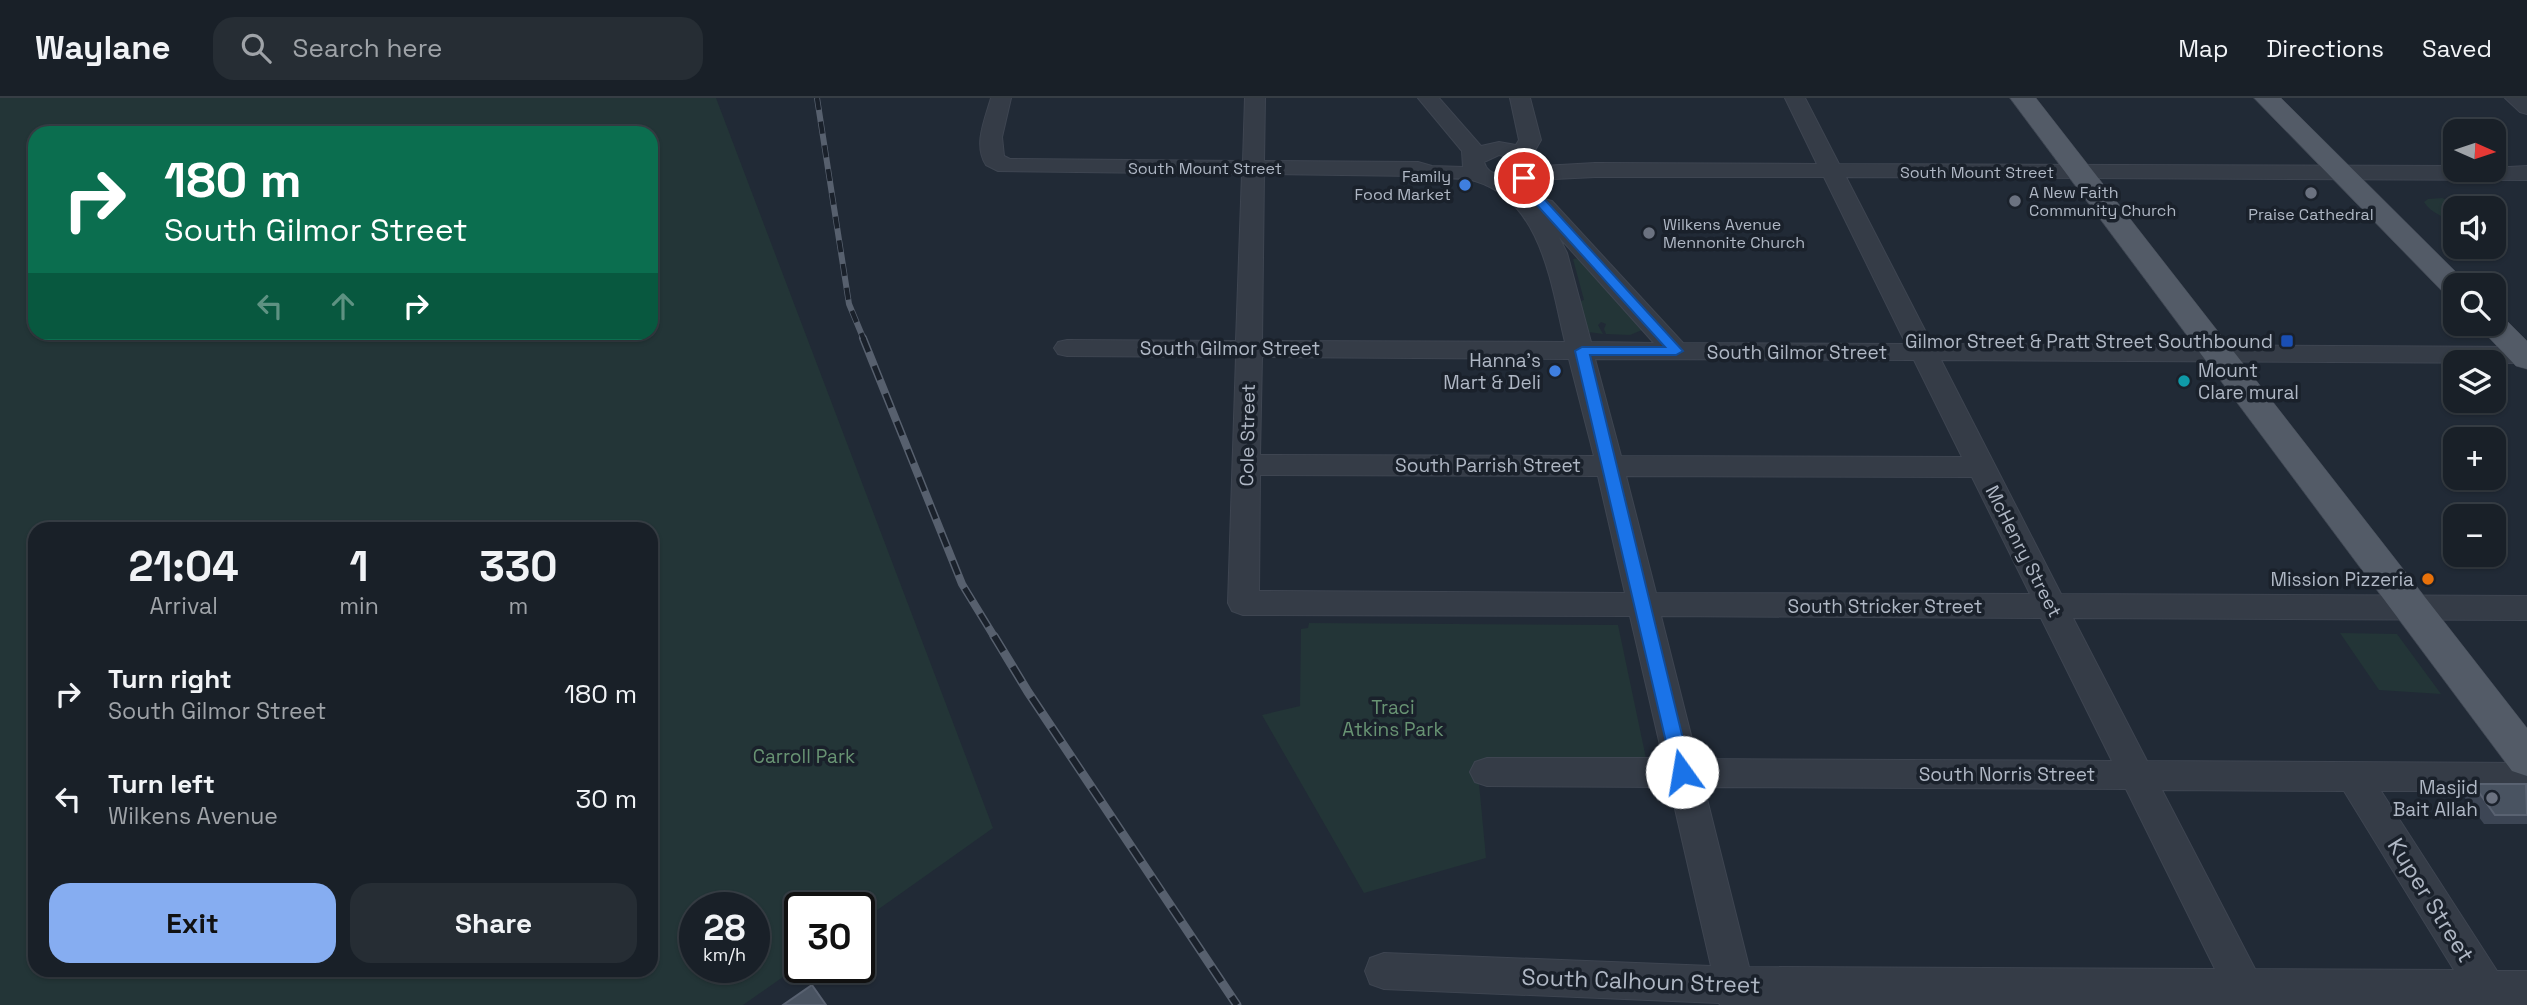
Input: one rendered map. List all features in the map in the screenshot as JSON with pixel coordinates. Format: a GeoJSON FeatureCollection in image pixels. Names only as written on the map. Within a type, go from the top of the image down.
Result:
{"type":"FeatureCollection","features":[{"type":"Feature","properties":{"kind":"main road"},"geometry":{"type":"LineString","coordinates":[[2023,98],[2527,759]]}},
{"type":"Feature","properties":{"kind":"main road"},"geometry":{"type":"LineString","coordinates":[[2267,98],[2443,275]]}},
{"type":"Feature","properties":{"kind":"main road"},"geometry":{"type":"LineString","coordinates":[[2505,336],[2526,356]]}},
{"type":"Feature","properties":{"kind":"street","name":"South Mount Street"},"geometry":{"type":"LineString","coordinates":[[1001,98],[990,140],[994,160],[1006,166],[1418,169],[1430,173],[1480,169],[1510,181],[1521,163],[1595,170],[2527,173]]}},
{"type":"Feature","properties":{"kind":"street","name":"Cole Street"},"geometry":{"type":"LineString","coordinates":[[1243,604],[1255,98]]}},
{"type":"Feature","properties":{"kind":"street"},"geometry":{"type":"LineString","coordinates":[[1428,98],[1473,150],[1480,169],[1509,190],[1546,231],[1555,253],[1572,327],[1582,351],[1736,995]]}},
{"type":"Feature","properties":{"kind":"street"},"geometry":{"type":"LineString","coordinates":[[1448,98],[1486,139],[1521,163],[1530,191],[1676,351]]}},
{"type":"Feature","properties":{"kind":"street"},"geometry":{"type":"LineString","coordinates":[[1520,98],[1530,140],[1521,163]]}},
{"type":"Feature","properties":{"kind":"street","name":"McHenry Street"},"geometry":{"type":"LineString","coordinates":[[1795,98],[2248,996]]}},
{"type":"Feature","properties":{"kind":"street"},"geometry":{"type":"LineString","coordinates":[[2515,98],[2527,108]]}},
{"type":"Feature","properties":{"kind":"street"},"geometry":{"type":"LineString","coordinates":[[1480,169],[1486,151],[1521,163]]}},
{"type":"Feature","properties":{"kind":"street","name":"South Gilmor Street"},"geometry":{"type":"LineString","coordinates":[[1067,348],[2526,356]]}},
{"type":"Feature","properties":{"kind":"street","name":"South Parrish Street"},"geometry":{"type":"LineString","coordinates":[[1247,465],[1981,467]]}},
{"type":"Feature","properties":{"kind":"street","name":"South Stricker Street"},"geometry":{"type":"LineString","coordinates":[[1243,604],[2527,608]]}},
{"type":"Feature","properties":{"kind":"street","name":"South Norris Street"},"geometry":{"type":"LineString","coordinates":[[1486,772],[2527,777]]}},
{"type":"Feature","properties":{"kind":"street","name":"Kuper Street"},"geometry":{"type":"LineString","coordinates":[[2353,776],[2468,994]]}},
{"type":"Feature","properties":{"kind":"street","name":"South Calhoun Street"},"geometry":{"type":"LineString","coordinates":[[1384,971],[1736,995],[2248,996],[2468,994],[2527,989]]}},
{"type":"Feature","properties":{"kind":"green space","name":"Carroll Park"},"geometry":{"type":"Polygon","coordinates":[[[0,98],[716,98],[993,828],[875,912],[875,892],[784,892],[784,976],[743,1005],[0,1005],[0,98]]]}},
{"type":"Feature","properties":{"kind":"green space"},"geometry":{"type":"Polygon","coordinates":[[[2443,198],[2443,217],[2424,202],[2428,199],[2443,198]]]}},
{"type":"Feature","properties":{"kind":"green space"},"geometry":{"type":"Polygon","coordinates":[[[1586,257],[1642,330],[1630,335],[1606,334],[1606,324],[1601,322],[1598,325],[1603,334],[1588,332],[1578,302],[1584,300],[1573,259],[1586,257]]]}},
{"type":"Feature","properties":{"kind":"green space","name":"Traci Atkins Park"},"geometry":{"type":"Polygon","coordinates":[[[1309,623],[1618,625],[1647,763],[1477,762],[1486,858],[1364,893],[1262,715],[1300,706],[1301,629],[1308,628],[1309,623]]]}},
{"type":"Feature","properties":{"kind":"green space"},"geometry":{"type":"Polygon","coordinates":[[[2340,633],[2397,634],[2441,694],[2379,690],[2340,633]]]}},
{"type":"Feature","properties":{"kind":"building"},"geometry":{"type":"Polygon","coordinates":[[[2473,784],[2526,784],[2527,815],[2495,815],[2473,784]]]}},
{"type":"Feature","properties":{"kind":"building"},"geometry":{"type":"Polygon","coordinates":[[[812,985],[826,1005],[783,1005],[812,985]]]}},
{"type":"Feature","properties":{"kind":"railway"},"geometry":{"type":"LineString","coordinates":[[817,98],[849,304],[864,340]]}},
{"type":"Feature","properties":{"kind":"railway"},"geometry":{"type":"LineString","coordinates":[[863,338],[962,584],[995,638]]}},
{"type":"Feature","properties":{"kind":"railway"},"geometry":{"type":"LineString","coordinates":[[994,636],[1028,692],[1237,1005]]}},
{"type":"Feature","properties":{"kind":"place","name":"Family Food Market"},"geometry":{"type":"Point","coordinates":[1465,185]}},
{"type":"Feature","properties":{"kind":"place","name":"Praise Cathedral"},"geometry":{"type":"Point","coordinates":[2311,193]}},
{"type":"Feature","properties":{"kind":"place","name":"A New Faith Community Church"},"geometry":{"type":"Point","coordinates":[2015,201]}},
{"type":"Feature","properties":{"kind":"place","name":"Wilkens Avenue Mennonite Church"},"geometry":{"type":"Point","coordinates":[1649,233]}},
{"type":"Feature","properties":{"kind":"place","name":"Gilmor Street & Pratt Street Southbound"},"geometry":{"type":"Point","coordinates":[2287,341]}},
{"type":"Feature","properties":{"kind":"place","name":"Hanna's Mart & Deli"},"geometry":{"type":"Point","coordinates":[1555,371]}},
{"type":"Feature","properties":{"kind":"place","name":"Mount Clare mural"},"geometry":{"type":"Point","coordinates":[2184,381]}},
{"type":"Feature","properties":{"kind":"place","name":"Mission Pizzeria"},"geometry":{"type":"Point","coordinates":[2428,579]}},
{"type":"Feature","properties":{"kind":"place","name":"Masjid Bait Allah"},"geometry":{"type":"Point","coordinates":[2492,798]}},
{"type":"Feature","properties":{"kind":"route"},"geometry":{"type":"LineString","coordinates":[[1524,178],[1530,191],[1676,351],[1582,351],[1682,772]]}}]}
